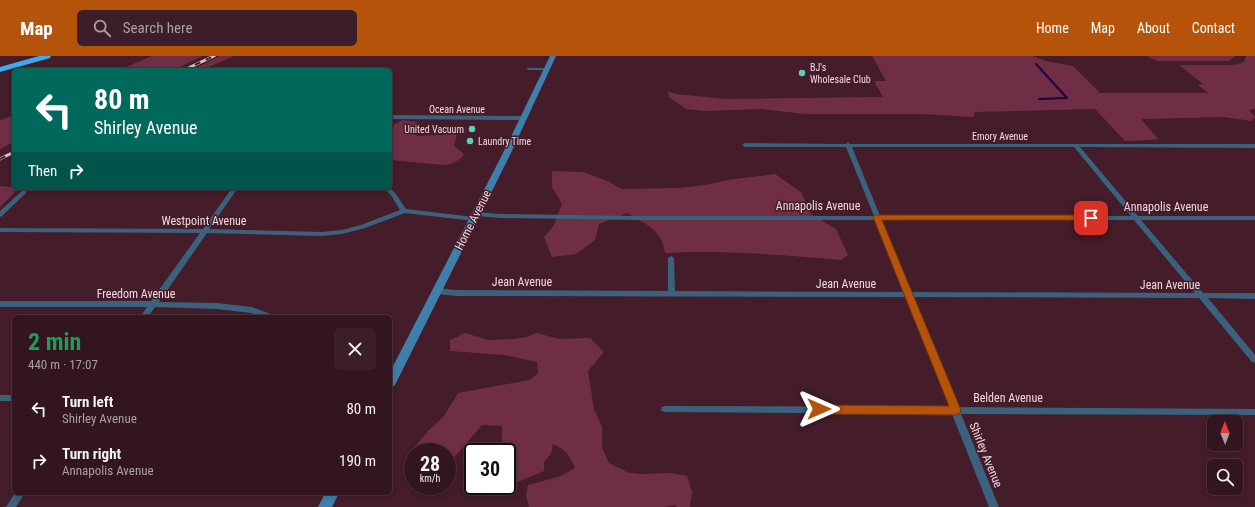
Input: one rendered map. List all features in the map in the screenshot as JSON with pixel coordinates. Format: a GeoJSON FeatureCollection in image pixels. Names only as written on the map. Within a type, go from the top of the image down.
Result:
{"type":"FeatureCollection","features":[{"type":"Feature","properties":{"kind":"highway"},"geometry":{"type":"LineString","coordinates":[[0,64],[28,56]]}},
{"type":"Feature","properties":{"kind":"highway"},"geometry":{"type":"LineString","coordinates":[[0,70],[47,56]]}},
{"type":"Feature","properties":{"kind":"street","name":"Home Avenue"},"geometry":{"type":"LineString","coordinates":[[392,377],[475,216],[553,56]]}},
{"type":"Feature","properties":{"kind":"street"},"geometry":{"type":"LineString","coordinates":[[529,69],[547,69]]}},
{"type":"Feature","properties":{"kind":"street","name":"Ocean Avenue"},"geometry":{"type":"LineString","coordinates":[[392,117],[524,118]]}},
{"type":"Feature","properties":{"kind":"street","name":"Emory Avenue"},"geometry":{"type":"LineString","coordinates":[[745,144],[1255,146]]}},
{"type":"Feature","properties":{"kind":"street","name":"Shirley Avenue"},"geometry":{"type":"LineString","coordinates":[[848,144],[994,507]]}},
{"type":"Feature","properties":{"kind":"street"},"geometry":{"type":"LineString","coordinates":[[1075,145],[1255,360]]}},
{"type":"Feature","properties":{"kind":"street"},"geometry":{"type":"LineString","coordinates":[[145,315],[234,190]]}},
{"type":"Feature","properties":{"kind":"street"},"geometry":{"type":"LineString","coordinates":[[388,190],[393,194],[404,211]]}},
{"type":"Feature","properties":{"kind":"street"},"geometry":{"type":"LineString","coordinates":[[0,215],[24,192]]}},
{"type":"Feature","properties":{"kind":"street","name":"Annapolis Avenue"},"geometry":{"type":"LineString","coordinates":[[404,211],[475,216],[568,217],[1255,218]]}},
{"type":"Feature","properties":{"kind":"street","name":"Westpoint Avenue"},"geometry":{"type":"LineString","coordinates":[[0,230],[332,233],[370,225],[404,211]]}},
{"type":"Feature","properties":{"kind":"street"},"geometry":{"type":"LineString","coordinates":[[670,258],[672,294]]}},
{"type":"Feature","properties":{"kind":"street","name":"Jean Avenue"},"geometry":{"type":"LineString","coordinates":[[437,291],[456,293],[1255,296]]}},
{"type":"Feature","properties":{"kind":"street","name":"Freedom Avenue"},"geometry":{"type":"LineString","coordinates":[[0,304],[153,304],[235,307],[252,310],[265,315]]}},
{"type":"Feature","properties":{"kind":"street"},"geometry":{"type":"LineString","coordinates":[[0,398],[12,398]]}},
{"type":"Feature","properties":{"kind":"street","name":"Belden Avenue"},"geometry":{"type":"LineString","coordinates":[[665,409],[1255,412]]}},
{"type":"Feature","properties":{"kind":"street"},"geometry":{"type":"LineString","coordinates":[[11,507],[19,495]]}},
{"type":"Feature","properties":{"kind":"street"},"geometry":{"type":"LineString","coordinates":[[325,507],[331,495]]}},
{"type":"Feature","properties":{"kind":"shaded area"},"geometry":{"type":"Polygon","coordinates":[[[152,56],[202,56],[178,68],[124,68],[152,56]]]}},
{"type":"Feature","properties":{"kind":"shaded area"},"geometry":{"type":"Polygon","coordinates":[[[220,56],[234,56],[207,68],[195,68],[220,56]]]}},
{"type":"Feature","properties":{"kind":"shaded area"},"geometry":{"type":"Polygon","coordinates":[[[872,56],[1033,56],[1045,61],[1073,66],[1100,93],[1208,93],[1198,85],[1203,84],[1179,65],[1233,65],[1244,62],[1246,56],[1255,56],[1255,109],[1249,110],[1255,117],[1251,121],[1224,117],[1141,119],[1158,139],[1125,141],[1095,109],[974,112],[974,117],[923,114],[805,114],[760,109],[706,111],[686,109],[669,97],[668,91],[676,94],[726,99],[883,97],[874,81],[886,81],[872,56]]]}},
{"type":"Feature","properties":{"kind":"shaded area"},"geometry":{"type":"Polygon","coordinates":[[[1147,56],[1235,56],[1229,61],[1157,61],[1147,56]]]}},
{"type":"Feature","properties":{"kind":"shaded area"},"geometry":{"type":"Polygon","coordinates":[[[12,116],[12,143],[0,149],[0,120],[12,116]]]}},
{"type":"Feature","properties":{"kind":"shaded area"},"geometry":{"type":"Polygon","coordinates":[[[403,120],[417,122],[413,134],[418,136],[457,134],[454,146],[464,154],[458,161],[446,165],[392,160],[392,136],[394,124],[403,120]]]}},
{"type":"Feature","properties":{"kind":"shaded area"},"geometry":{"type":"Polygon","coordinates":[[[552,171],[583,172],[605,180],[622,189],[680,188],[775,174],[801,192],[811,214],[836,229],[848,255],[841,260],[731,253],[665,253],[657,233],[652,228],[627,213],[599,224],[595,240],[576,254],[552,257],[544,237],[554,225],[562,204],[552,187],[552,171]]]}},
{"type":"Feature","properties":{"kind":"shaded area"},"geometry":{"type":"Polygon","coordinates":[[[0,186],[12,187],[12,190],[17,190],[0,207],[0,186]]]}},
{"type":"Feature","properties":{"kind":"shaded area"},"geometry":{"type":"Polygon","coordinates":[[[465,333],[488,340],[514,339],[527,337],[536,333],[560,339],[590,338],[604,352],[588,371],[594,409],[602,427],[602,447],[609,463],[630,473],[671,473],[687,476],[692,492],[690,507],[677,507],[675,505],[666,507],[529,507],[526,495],[528,485],[561,476],[575,468],[567,454],[553,444],[551,454],[544,462],[544,471],[516,483],[516,443],[502,443],[502,426],[482,425],[467,443],[464,443],[464,446],[456,456],[456,443],[418,443],[444,416],[458,393],[530,380],[538,373],[537,362],[504,355],[450,351],[450,340],[465,333]]]}},
{"type":"Feature","properties":{"kind":"waterway"},"geometry":{"type":"LineString","coordinates":[[1036,64],[1067,98],[1039,99]]}},
{"type":"Feature","properties":{"kind":"railway"},"geometry":{"type":"LineString","coordinates":[[188,68],[214,56]]}},
{"type":"Feature","properties":{"kind":"railway"},"geometry":{"type":"LineString","coordinates":[[0,159],[12,153]]}},
{"type":"Feature","properties":{"kind":"place","name":"BJ's Wholesale Club"},"geometry":{"type":"Point","coordinates":[802,73]}},
{"type":"Feature","properties":{"kind":"place","name":"United Vacuum"},"geometry":{"type":"Point","coordinates":[472,129]}},
{"type":"Feature","properties":{"kind":"place","name":"Laundry Time"},"geometry":{"type":"Point","coordinates":[470,141]}},
{"type":"Feature","properties":{"kind":"route"},"geometry":{"type":"LineString","coordinates":[[819,409],[956,410],[877,217],[1091,218]]}}]}
